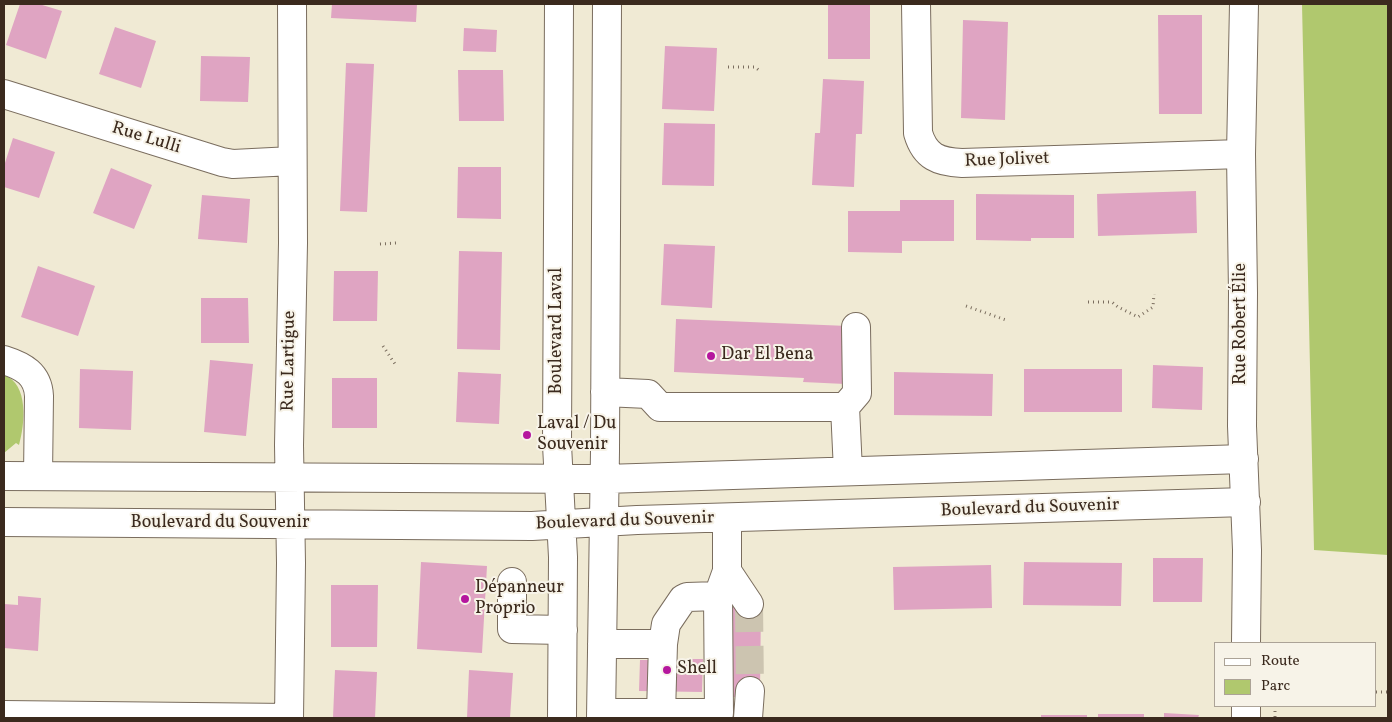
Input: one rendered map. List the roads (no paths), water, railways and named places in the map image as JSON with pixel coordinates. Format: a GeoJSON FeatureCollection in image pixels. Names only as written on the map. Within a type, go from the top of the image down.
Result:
{"type":"FeatureCollection","features":[{"type":"Feature","properties":{"kind":"street","name":"Rue Lartigue"},"geometry":{"type":"LineString","coordinates":[[289,718],[293,243],[292,4]]}},
{"type":"Feature","properties":{"kind":"street","name":"Boulevard Laval"},"geometry":{"type":"LineString","coordinates":[[559,4],[557,445],[563,630],[562,718]]}},
{"type":"Feature","properties":{"kind":"street"},"geometry":{"type":"LineString","coordinates":[[607,4],[605,479],[601,716],[661,713],[724,716],[722,584],[727,518]]}},
{"type":"Feature","properties":{"kind":"street","name":"Rue Jolivet"},"geometry":{"type":"LineString","coordinates":[[916,4],[918,133],[926,150],[936,159],[949,163],[962,163],[1241,154]]}},
{"type":"Feature","properties":{"kind":"street","name":"Rue Robert Élie"},"geometry":{"type":"LineString","coordinates":[[1244,4],[1241,154],[1246,642]]}},
{"type":"Feature","properties":{"kind":"street","name":"Rue Lulli"},"geometry":{"type":"LineString","coordinates":[[4,94],[222,162],[234,164],[292,161]]}},
{"type":"Feature","properties":{"kind":"street"},"geometry":{"type":"LineString","coordinates":[[848,471],[845,407],[857,393],[856,328]]}},
{"type":"Feature","properties":{"kind":"street"},"geometry":{"type":"LineString","coordinates":[[4,360],[26,369],[31,373],[37,384],[39,396],[38,476]]}},
{"type":"Feature","properties":{"kind":"street"},"geometry":{"type":"LineString","coordinates":[[605,392],[648,394],[660,407],[845,407]]}},
{"type":"Feature","properties":{"kind":"street"},"geometry":{"type":"LineString","coordinates":[[4,476],[605,479],[1244,459]]}},
{"type":"Feature","properties":{"kind":"street","name":"Boulevard du Souvenir"},"geometry":{"type":"LineString","coordinates":[[4,522],[515,526],[561,525],[603,521],[1246,502]]}},
{"type":"Feature","properties":{"kind":"street"},"geometry":{"type":"LineString","coordinates":[[512,582],[512,629],[563,630]]}},
{"type":"Feature","properties":{"kind":"street"},"geometry":{"type":"LineString","coordinates":[[722,584],[749,604]]}},
{"type":"Feature","properties":{"kind":"street"},"geometry":{"type":"LineString","coordinates":[[661,713],[663,644],[666,624],[683,599],[722,584]]}},
{"type":"Feature","properties":{"kind":"street"},"geometry":{"type":"LineString","coordinates":[[602,644],[663,644]]}},
{"type":"Feature","properties":{"kind":"street"},"geometry":{"type":"LineString","coordinates":[[748,718],[750,691]]}},
{"type":"Feature","properties":{"kind":"street"},"geometry":{"type":"LineString","coordinates":[[4,715],[289,718]]}},
{"type":"Feature","properties":{"kind":"tunnel"},"geometry":{"type":"LineString","coordinates":[[749,604],[750,691]]}},
{"type":"Feature","properties":{"kind":"place","name":"Dar El Bena"},"geometry":{"type":"Point","coordinates":[711,356]}},
{"type":"Feature","properties":{"kind":"place","name":"Laval / Du Souvenir"},"geometry":{"type":"Point","coordinates":[527,435]}},
{"type":"Feature","properties":{"kind":"place","name":"Dépanneur Proprio"},"geometry":{"type":"Point","coordinates":[465,599]}},
{"type":"Feature","properties":{"kind":"place","name":"Shell"},"geometry":{"type":"Point","coordinates":[667,670]}}]}
